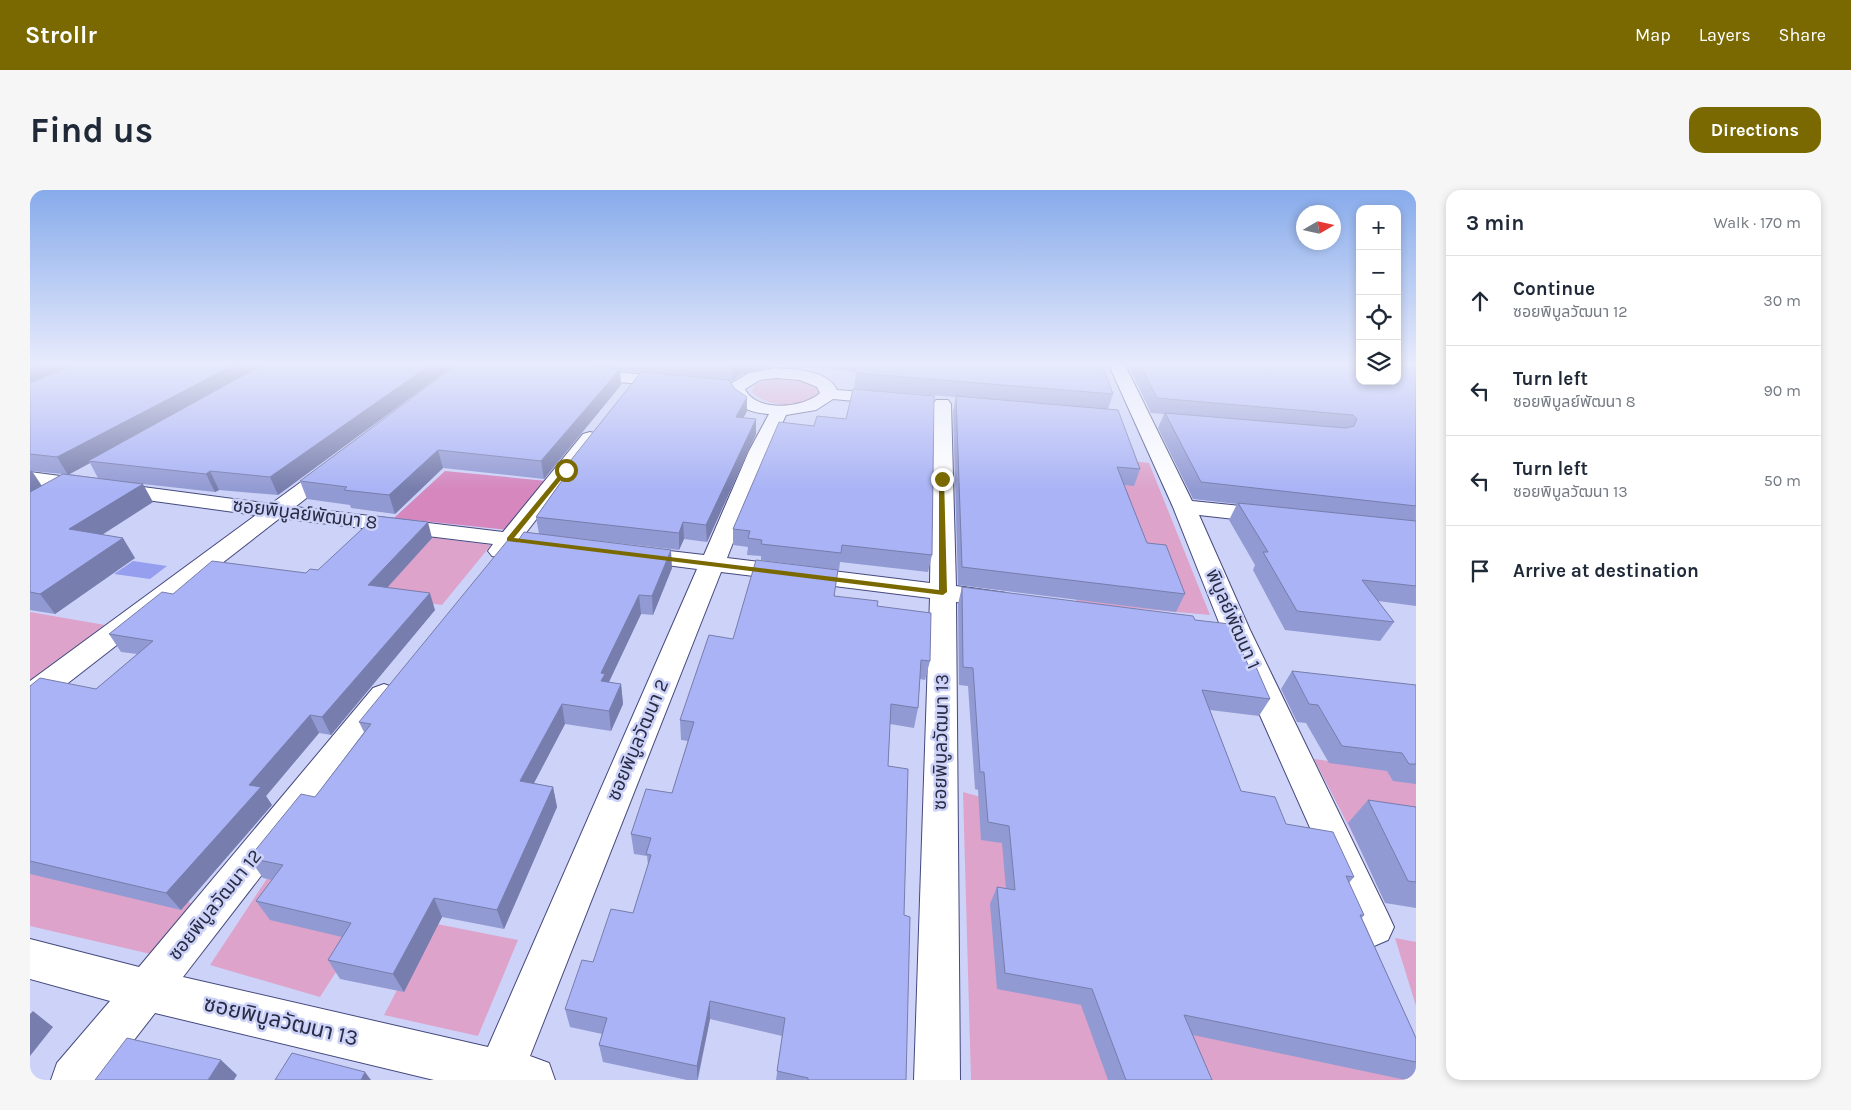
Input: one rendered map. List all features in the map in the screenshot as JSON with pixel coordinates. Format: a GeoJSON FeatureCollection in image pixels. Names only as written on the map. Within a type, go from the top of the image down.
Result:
{"type":"FeatureCollection","features":[{"type":"Feature","properties":{"kind":"street"},"geometry":{"type":"LineString","coordinates":[[480,576],[615,407]]}},
{"type":"Feature","properties":{"kind":"street"},"geometry":{"type":"LineString","coordinates":[[761,407],[780,410],[810,407]]}},
{"type":"Feature","properties":{"kind":"street","name":"ซอยพิบูลวัฒนา 13"},"geometry":{"type":"LineString","coordinates":[[937,1080],[943,592],[942,407]]}},
{"type":"Feature","properties":{"kind":"street","name":"พิบูลย์พัฒนา 1"},"geometry":{"type":"LineString","coordinates":[[1137,407],[1184,507],[1236,630],[1374,927]]}},
{"type":"Feature","properties":{"kind":"street","name":"ซอยพิบูลวัฒนา 2"},"geometry":{"type":"LineString","coordinates":[[516,1076],[712,563],[759,451],[780,410]]}},
{"type":"Feature","properties":{"kind":"street"},"geometry":{"type":"LineString","coordinates":[[30,696],[348,457]]}},
{"type":"Feature","properties":{"kind":"street"},"geometry":{"type":"LineString","coordinates":[[46,497],[97,469]]}},
{"type":"Feature","properties":{"kind":"street","name":"ซอยพิบูลย์พัฒนา 8"},"geometry":{"type":"LineString","coordinates":[[30,478],[276,511],[576,547]]}},
{"type":"Feature","properties":{"kind":"street"},"geometry":{"type":"LineString","coordinates":[[1184,507],[1292,518]]}},
{"type":"Feature","properties":{"kind":"street"},"geometry":{"type":"LineString","coordinates":[[615,552],[1017,602]]}},
{"type":"Feature","properties":{"kind":"street"},"geometry":{"type":"LineString","coordinates":[[1208,626],[1236,630]]}},
{"type":"Feature","properties":{"kind":"street","name":"ซอยพิบูลวัฒนา 12"},"geometry":{"type":"LineString","coordinates":[[74,1080],[403,672]]}},
{"type":"Feature","properties":{"kind":"street","name":"ซอยพิบูลวัฒนา 13"},"geometry":{"type":"LineString","coordinates":[[30,959],[147,990],[516,1076]]}},
{"type":"Feature","properties":{"kind":"shaded area"},"geometry":{"type":"Polygon","coordinates":[[[1113,459],[1149,463],[1210,615],[1077,603],[1070,577],[1113,459]]]}},
{"type":"Feature","properties":{"kind":"shaded area"},"geometry":{"type":"Polygon","coordinates":[[[445,471],[547,481],[508,530],[394,518],[445,471]]]}},
{"type":"Feature","properties":{"kind":"shaded area"},"geometry":{"type":"Polygon","coordinates":[[[429,537],[491,545],[442,605],[374,596],[429,537]]]}},
{"type":"Feature","properties":{"kind":"shaded area"},"geometry":{"type":"Polygon","coordinates":[[[30,612],[105,625],[30,680],[30,612]]]}},
{"type":"Feature","properties":{"kind":"shaded area"},"geometry":{"type":"Polygon","coordinates":[[[1314,759],[1416,773],[1416,857],[1360,848],[1314,759]]]}},
{"type":"Feature","properties":{"kind":"shaded area"},"geometry":{"type":"Polygon","coordinates":[[[963,792],[1010,805],[1416,1066],[1416,1080],[971,1080],[963,792]]]}},
{"type":"Feature","properties":{"kind":"shaded area"},"geometry":{"type":"Polygon","coordinates":[[[112,848],[193,905],[155,955],[30,926],[30,857],[112,848]]]}},
{"type":"Feature","properties":{"kind":"shaded area"},"geometry":{"type":"Polygon","coordinates":[[[274,868],[366,925],[320,997],[210,965],[274,868]]]}},
{"type":"Feature","properties":{"kind":"shaded area"},"geometry":{"type":"Polygon","coordinates":[[[432,923],[518,940],[478,1036],[384,1015],[432,923]]]}},
{"type":"Feature","properties":{"kind":"shaded area"},"geometry":{"type":"Polygon","coordinates":[[[1395,938],[1416,942],[1416,1006],[1395,938]]]}},
{"type":"Feature","properties":{"kind":"water"},"geometry":{"type":"Polygon","coordinates":[[[133,561],[167,566],[150,579],[114,574],[133,561]]]}},
{"type":"Feature","properties":{"kind":"building"},"geometry":{"type":"Polygon","coordinates":[[[30,407],[154,407],[57,457],[30,454],[30,407]]]}},
{"type":"Feature","properties":{"kind":"building"},"geometry":{"type":"Polygon","coordinates":[[[187,407],[371,407],[270,477],[210,471],[206,474],[88,461],[187,407]]]}},
{"type":"Feature","properties":{"kind":"building"},"geometry":{"type":"Polygon","coordinates":[[[400,407],[588,407],[541,461],[438,450],[389,495],[344,490],[347,487],[300,481],[400,407]]]}},
{"type":"Feature","properties":{"kind":"building"},"geometry":{"type":"Polygon","coordinates":[[[614,407],[742,407],[736,417],[756,419],[706,525],[683,522],[679,533],[536,517],[571,468],[568,468],[570,466],[567,465],[614,407]]]}},
{"type":"Feature","properties":{"kind":"building"},"geometry":{"type":"Polygon","coordinates":[[[849,407],[934,407],[932,555],[842,545],[841,553],[761,544],[762,540],[748,538],[750,531],[733,529],[779,422],[814,426],[817,416],[846,419],[849,407]]]}},
{"type":"Feature","properties":{"kind":"building"},"geometry":{"type":"Polygon","coordinates":[[[956,407],[1078,407],[1118,410],[1140,469],[1117,467],[1147,543],[1166,545],[1185,594],[962,567],[956,407]]]}},
{"type":"Feature","properties":{"kind":"building"},"geometry":{"type":"Polygon","coordinates":[[[1255,407],[1416,407],[1416,506],[1201,482],[1165,413],[1346,428],[1354,426],[1357,419],[1353,415],[1255,407]]]}},
{"type":"Feature","properties":{"kind":"building"},"geometry":{"type":"Polygon","coordinates":[[[63,474],[143,484],[69,529],[123,538],[40,594],[30,592],[30,492],[63,474]]]}},
{"type":"Feature","properties":{"kind":"building"},"geometry":{"type":"Polygon","coordinates":[[[1238,503],[1416,521],[1416,586],[1362,580],[1394,622],[1297,611],[1263,552],[1268,552],[1238,503]]]}},
{"type":"Feature","properties":{"kind":"building"},"geometry":{"type":"Polygon","coordinates":[[[376,516],[428,522],[368,585],[430,593],[322,717],[310,715],[249,785],[261,787],[166,893],[30,861],[30,686],[40,678],[96,689],[153,641],[109,634],[162,592],[173,594],[212,561],[306,573],[310,569],[318,570],[376,516]]]}},
{"type":"Feature","properties":{"kind":"building"},"geometry":{"type":"Polygon","coordinates":[[[524,532],[671,550],[652,596],[639,595],[601,673],[605,674],[601,681],[621,684],[609,711],[562,704],[520,781],[553,787],[497,910],[434,898],[393,974],[328,960],[351,923],[256,901],[283,865],[249,858],[301,794],[315,797],[371,724],[359,722],[508,540],[517,542],[524,532]]]}},
{"type":"Feature","properties":{"kind":"building"},"geometry":{"type":"Polygon","coordinates":[[[756,560],[838,570],[834,596],[878,601],[877,606],[931,613],[930,661],[921,660],[918,708],[891,704],[888,766],[908,769],[904,915],[910,917],[906,1080],[808,1080],[808,1078],[777,1071],[785,1018],[710,1001],[697,1066],[599,1045],[607,1018],[565,1009],[582,960],[593,962],[611,909],[633,913],[651,855],[646,854],[651,838],[631,834],[646,789],[672,793],[694,722],[680,720],[709,635],[733,639],[756,560]]]}},
{"type":"Feature","properties":{"kind":"building"},"geometry":{"type":"Polygon","coordinates":[[[962,587],[1193,616],[1195,620],[1230,624],[1249,667],[1256,667],[1270,699],[1202,690],[1241,791],[1275,797],[1286,824],[1333,832],[1354,877],[1346,876],[1364,915],[1360,915],[1416,1038],[1416,1062],[1184,1015],[1212,1080],[1126,1080],[1092,989],[1005,973],[997,887],[1015,890],[1009,826],[988,822],[984,772],[980,772],[973,668],[963,667],[962,587]]]}},
{"type":"Feature","properties":{"kind":"building"},"geometry":{"type":"Polygon","coordinates":[[[1292,671],[1416,685],[1416,764],[1409,764],[1402,753],[1342,746],[1318,705],[1309,704],[1292,671]]]}},
{"type":"Feature","properties":{"kind":"building"},"geometry":{"type":"Polygon","coordinates":[[[1368,800],[1416,807],[1416,882],[1408,881],[1368,800]]]}},
{"type":"Feature","properties":{"kind":"building"},"geometry":{"type":"Polygon","coordinates":[[[127,1038],[221,1060],[208,1080],[95,1080],[127,1038]]]}},
{"type":"Feature","properties":{"kind":"building"},"geometry":{"type":"Polygon","coordinates":[[[292,1053],[365,1072],[361,1080],[275,1080],[292,1053]]]}},
{"type":"Feature","properties":{"kind":"route"},"geometry":{"type":"LineString","coordinates":[[566,470],[509,540],[943,592],[942,479]]}}]}
